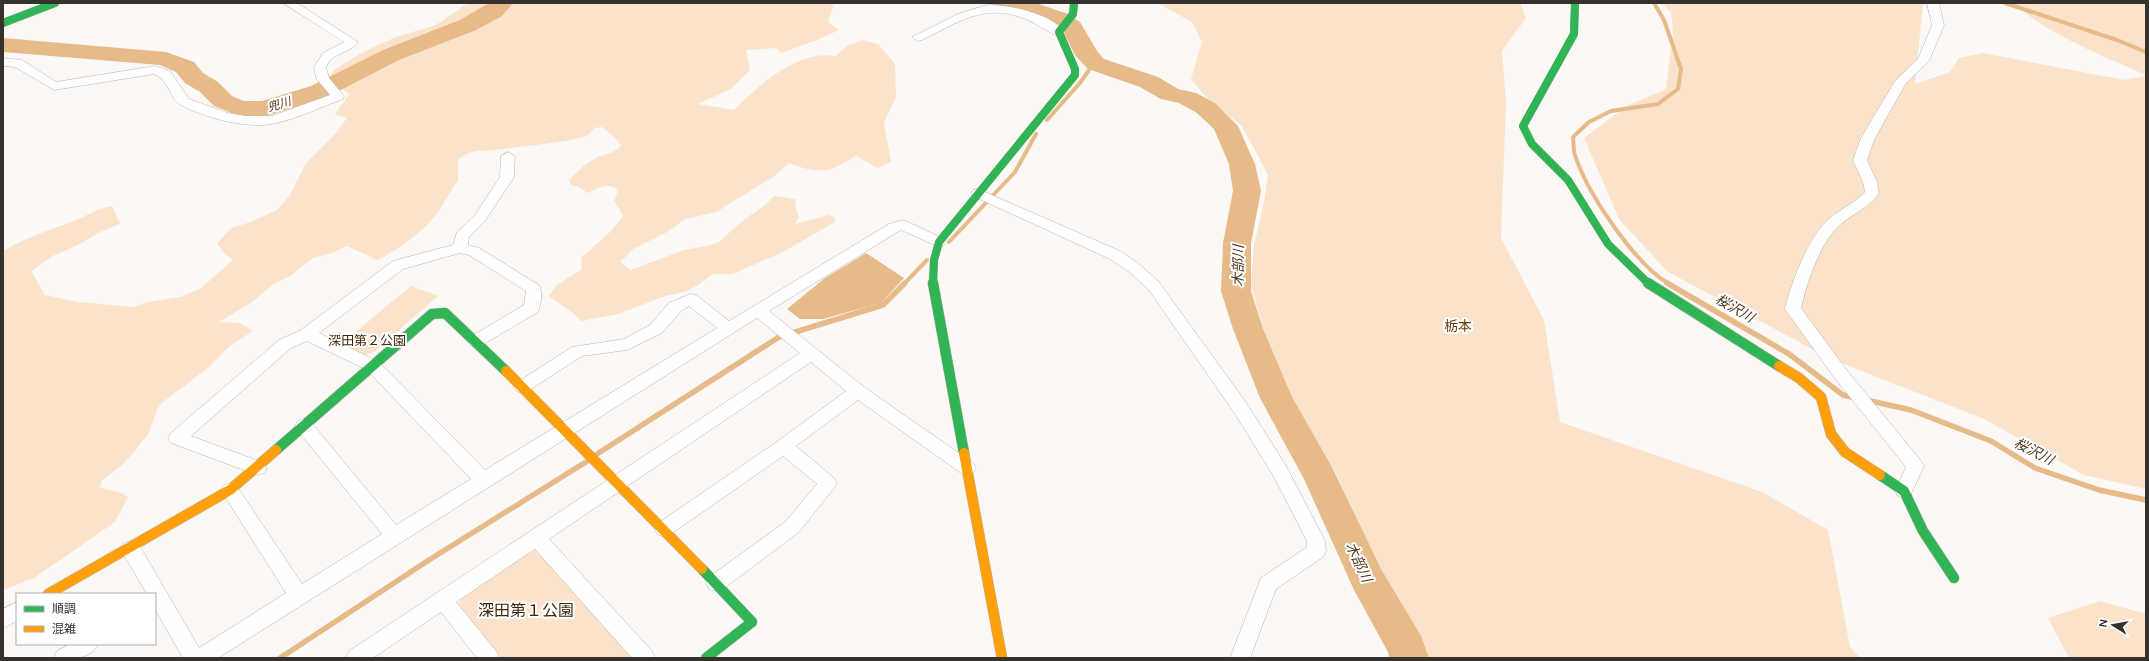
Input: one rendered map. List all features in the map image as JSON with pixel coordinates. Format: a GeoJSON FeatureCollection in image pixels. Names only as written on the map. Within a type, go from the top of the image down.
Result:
{"type":"FeatureCollection","features":[{"type":"Feature","properties":{"kind":"main road"},"geometry":{"type":"LineString","coordinates":[[3,23],[55,3]]}},
{"type":"Feature","properties":{"kind":"main road"},"geometry":{"type":"LineString","coordinates":[[1002,658],[932,272],[933,254],[939,242],[1075,75],[1076,69],[1059,32],[1074,14],[1074,3]]}},
{"type":"Feature","properties":{"kind":"main road"},"geometry":{"type":"LineString","coordinates":[[1575,3],[1574,34],[1523,126],[1532,144],[1568,180],[1587,213],[1608,244],[1653,287],[1799,378],[1821,397],[1831,434],[1845,452],[1904,490],[1923,531],[1954,578]]}},
{"type":"Feature","properties":{"kind":"main road"},"geometry":{"type":"LineString","coordinates":[[50,593],[131,549],[230,490],[258,468],[432,314],[445,313],[522,386],[664,529],[752,622],[706,658]]}},
{"type":"Feature","properties":{"kind":"street"},"geometry":{"type":"LineString","coordinates":[[3,62],[18,63],[54,86],[155,70],[166,74],[184,102],[226,117],[245,120],[274,120],[338,96],[322,80],[320,72],[321,64],[326,56],[352,42],[289,3]]}},
{"type":"Feature","properties":{"kind":"street"},"geometry":{"type":"LineString","coordinates":[[1904,490],[1915,466],[1839,372],[1793,309],[1798,283],[1823,236],[1834,222],[1864,202],[1872,193],[1870,182],[1860,160],[1868,138],[1901,81],[1923,61],[1938,26],[1933,3]]}},
{"type":"Feature","properties":{"kind":"street"},"geometry":{"type":"LineString","coordinates":[[918,37],[987,8],[1032,17],[1052,26],[1059,32]]}},
{"type":"Feature","properties":{"kind":"street"},"geometry":{"type":"LineString","coordinates":[[460,248],[462,235],[480,218],[507,177],[508,156]]}},
{"type":"Feature","properties":{"kind":"street"},"geometry":{"type":"LineString","coordinates":[[978,193],[1109,252],[1133,267],[1154,286],[1241,409],[1280,471],[1316,541],[1316,551],[1268,584],[1264,601],[1244,641],[1240,658]]}},
{"type":"Feature","properties":{"kind":"street"},"geometry":{"type":"LineString","coordinates":[[200,658],[564,429],[894,227],[903,225],[939,242]]}},
{"type":"Feature","properties":{"kind":"street"},"geometry":{"type":"LineString","coordinates":[[258,468],[177,438],[285,344],[307,334],[398,265],[460,248],[474,251],[534,289],[532,308],[476,341]]}},
{"type":"Feature","properties":{"kind":"street"},"geometry":{"type":"LineString","coordinates":[[522,386],[578,351],[627,344],[656,329],[675,307],[690,299],[729,329]]}},
{"type":"Feature","properties":{"kind":"street"},"geometry":{"type":"LineString","coordinates":[[759,311],[858,391],[967,468]]}},
{"type":"Feature","properties":{"kind":"street"},"geometry":{"type":"LineString","coordinates":[[307,334],[373,366],[484,480]]}},
{"type":"Feature","properties":{"kind":"street"},"geometry":{"type":"LineString","coordinates":[[356,658],[442,599],[537,538],[812,353]]}},
{"type":"Feature","properties":{"kind":"street"},"geometry":{"type":"LineString","coordinates":[[664,529],[784,446],[858,391]]}},
{"type":"Feature","properties":{"kind":"street"},"geometry":{"type":"LineString","coordinates":[[304,426],[394,536]]}},
{"type":"Feature","properties":{"kind":"street"},"geometry":{"type":"LineString","coordinates":[[716,584],[792,527],[828,483],[784,446]]}},
{"type":"Feature","properties":{"kind":"street"},"geometry":{"type":"LineString","coordinates":[[230,490],[299,596]]}},
{"type":"Feature","properties":{"kind":"street"},"geometry":{"type":"LineString","coordinates":[[537,538],[645,658]]}},
{"type":"Feature","properties":{"kind":"street"},"geometry":{"type":"LineString","coordinates":[[131,549],[153,593]]}},
{"type":"Feature","properties":{"kind":"street"},"geometry":{"type":"LineString","coordinates":[[442,599],[489,658]]}},
{"type":"Feature","properties":{"kind":"street"},"geometry":{"type":"LineString","coordinates":[[158,603],[194,658]]}},
{"type":"Feature","properties":{"kind":"street"},"geometry":{"type":"LineString","coordinates":[[3,619],[16,612]]}},
{"type":"Feature","properties":{"kind":"street"},"geometry":{"type":"LineString","coordinates":[[64,658],[86,645]]}},
{"type":"Feature","properties":{"kind":"green space"},"geometry":{"type":"Polygon","coordinates":[[[468,3],[832,3],[833,7],[828,22],[839,30],[781,53],[776,48],[746,50],[750,70],[731,89],[698,104],[734,110],[767,80],[793,64],[807,58],[836,56],[848,45],[863,40],[878,44],[895,64],[896,97],[884,123],[891,162],[878,168],[856,156],[840,165],[825,170],[814,170],[789,163],[773,177],[716,212],[685,219],[669,231],[633,249],[620,262],[631,270],[684,250],[707,246],[719,242],[741,222],[765,205],[774,196],[795,199],[796,210],[799,217],[795,224],[829,215],[835,218],[835,222],[783,252],[733,274],[713,274],[685,292],[665,296],[618,314],[581,321],[549,296],[557,285],[582,269],[581,258],[611,231],[623,216],[614,200],[618,192],[616,188],[604,186],[587,193],[579,187],[571,185],[569,180],[592,160],[618,149],[621,146],[619,143],[602,127],[594,128],[589,135],[567,141],[468,153],[458,160],[458,181],[441,208],[432,220],[418,234],[402,246],[377,260],[347,246],[332,253],[313,258],[290,276],[274,284],[252,302],[219,322],[240,323],[253,331],[230,346],[208,368],[159,405],[148,434],[121,466],[102,480],[100,487],[121,493],[128,497],[115,522],[34,578],[3,590],[3,251],[20,242],[101,209],[112,206],[120,224],[98,233],[78,245],[53,256],[31,271],[45,295],[78,302],[133,307],[148,302],[181,297],[201,288],[233,260],[224,253],[217,243],[231,228],[251,222],[277,210],[290,195],[306,163],[337,132],[347,118],[335,114],[349,94],[328,79],[334,70],[363,52],[396,37],[436,25],[468,3]]]}},
{"type":"Feature","properties":{"kind":"green space"},"geometry":{"type":"Polygon","coordinates":[[[1157,3],[1520,3],[1526,18],[1502,51],[1506,102],[1501,238],[1544,320],[1560,422],[1762,492],[1828,530],[1850,647],[1860,658],[1425,658],[1424,653],[1386,584],[1336,473],[1293,400],[1265,336],[1251,284],[1254,245],[1264,202],[1268,175],[1242,126],[1205,96],[1191,79],[1202,42],[1192,22],[1157,3]]]}},
{"type":"Feature","properties":{"kind":"green space"},"geometry":{"type":"Polygon","coordinates":[[[1661,3],[1923,3],[1915,84],[1950,72],[1959,58],[1983,53],[2124,80],[2146,76],[2146,489],[2084,475],[1984,419],[1831,359],[1668,272],[1619,219],[1584,138],[1627,106],[1666,89],[1673,33],[1671,12],[1661,3]]]}},
{"type":"Feature","properties":{"kind":"green space"},"geometry":{"type":"Polygon","coordinates":[[[2014,3],[2146,3],[2146,75],[2076,44],[2042,24],[2014,3]]]}},
{"type":"Feature","properties":{"kind":"green space","name":"深田第２公園"},"geometry":{"type":"Polygon","coordinates":[[[411,286],[438,296],[374,352],[365,355],[341,344],[411,286]]]}},
{"type":"Feature","properties":{"kind":"green space","name":"深田第１公園"},"geometry":{"type":"Polygon","coordinates":[[[536,550],[632,658],[501,658],[457,605],[464,595],[528,553],[536,550]]]}},
{"type":"Feature","properties":{"kind":"green space"},"geometry":{"type":"Polygon","coordinates":[[[2100,601],[2146,614],[2146,658],[2069,658],[2048,618],[2100,601]]]}},
{"type":"Feature","properties":{"kind":"shaded area"},"geometry":{"type":"Polygon","coordinates":[[[866,253],[904,278],[881,303],[823,319],[800,319],[787,309],[825,278],[866,253]]]}},
{"type":"Feature","properties":{"kind":"waterway","name":"兜川"},"geometry":{"type":"LineString","coordinates":[[3,45],[94,54],[147,56],[166,59],[185,67],[194,78],[209,87],[223,101],[239,108],[264,109],[320,91],[391,55],[468,25],[494,11],[502,3]]}},
{"type":"Feature","properties":{"kind":"waterway","name":"木部川"},"geometry":{"type":"LineString","coordinates":[[1003,3],[1037,10],[1060,19],[1072,27],[1087,55],[1096,64],[1149,82],[1170,94],[1187,98],[1206,108],[1225,126],[1242,164],[1247,191],[1237,243],[1236,291],[1248,329],[1276,398],[1320,477],[1367,579],[1407,649],[1409,658]]}},
{"type":"Feature","properties":{"kind":"waterway","name":"桜沢川"},"geometry":{"type":"LineString","coordinates":[[1654,3],[1664,20],[1681,69],[1678,89],[1658,104],[1611,111],[1589,122],[1573,137],[1574,153],[1581,171],[1601,207],[1627,244],[1642,261],[1669,284]]}},
{"type":"Feature","properties":{"kind":"waterway"},"geometry":{"type":"LineString","coordinates":[[2005,3],[2117,40],[2146,52]]}},
{"type":"Feature","properties":{"kind":"waterway"},"geometry":{"type":"LineString","coordinates":[[1047,120],[1080,83],[1091,67],[1096,64]]}},
{"type":"Feature","properties":{"kind":"waterway"},"geometry":{"type":"LineString","coordinates":[[949,242],[1015,172],[1036,134]]}},
{"type":"Feature","properties":{"kind":"waterway"},"geometry":{"type":"LineString","coordinates":[[904,284],[927,260]]}},
{"type":"Feature","properties":{"kind":"waterway","name":"桜沢川"},"geometry":{"type":"LineString","coordinates":[[1667,283],[1789,354],[1843,395],[1856,398]]}},
{"type":"Feature","properties":{"kind":"waterway"},"geometry":{"type":"LineString","coordinates":[[597,454],[779,337],[883,305],[904,284]]}},
{"type":"Feature","properties":{"kind":"waterway","name":"桜沢川"},"geometry":{"type":"LineString","coordinates":[[1866,400],[1911,410],[1991,441],[2035,468],[2099,490],[2146,500]]}},
{"type":"Feature","properties":{"kind":"waterway"},"geometry":{"type":"LineString","coordinates":[[280,658],[429,560],[589,460]]}},
{"type":"Feature","properties":{"kind":"railway"},"geometry":{"type":"LineString","coordinates":[[3,5],[8,3]]}},
{"type":"Feature","properties":{"kind":"traffic: fast"},"geometry":{"type":"LineString","coordinates":[[3,23],[55,3]]}},
{"type":"Feature","properties":{"kind":"traffic: fast"},"geometry":{"type":"LineString","coordinates":[[964,453],[934,290],[933,272],[935,254],[939,242],[1075,75],[1075,69],[1059,32],[1073,14],[1074,3]]}},
{"type":"Feature","properties":{"kind":"traffic: fast"},"geometry":{"type":"LineString","coordinates":[[1575,3],[1574,34],[1523,126],[1532,144],[1568,180],[1608,244],[1653,287],[1779,366]]}},
{"type":"Feature","properties":{"kind":"traffic: fast"},"geometry":{"type":"LineString","coordinates":[[276,450],[432,314],[445,313],[506,371]]}},
{"type":"Feature","properties":{"kind":"traffic: fast"},"geometry":{"type":"LineString","coordinates":[[1880,475],[1904,491],[1923,531],[1954,578]]}},
{"type":"Feature","properties":{"kind":"traffic: fast"},"geometry":{"type":"LineString","coordinates":[[702,569],[752,622],[706,658]]}},
{"type":"Feature","properties":{"kind":"traffic: slow"},"geometry":{"type":"LineString","coordinates":[[1779,366],[1799,378],[1821,397],[1831,434],[1845,452],[1880,475]]}},
{"type":"Feature","properties":{"kind":"traffic: slow"},"geometry":{"type":"LineString","coordinates":[[506,371],[601,465],[702,569]]}},
{"type":"Feature","properties":{"kind":"traffic: slow"},"geometry":{"type":"LineString","coordinates":[[50,593],[230,490],[276,450]]}},
{"type":"Feature","properties":{"kind":"traffic: slow"},"geometry":{"type":"LineString","coordinates":[[964,453],[1002,658]]}},
{"type":"Feature","properties":{"kind":"district","name":"栃本"},"geometry":{"type":"Point","coordinates":[1458,326]}}]}
